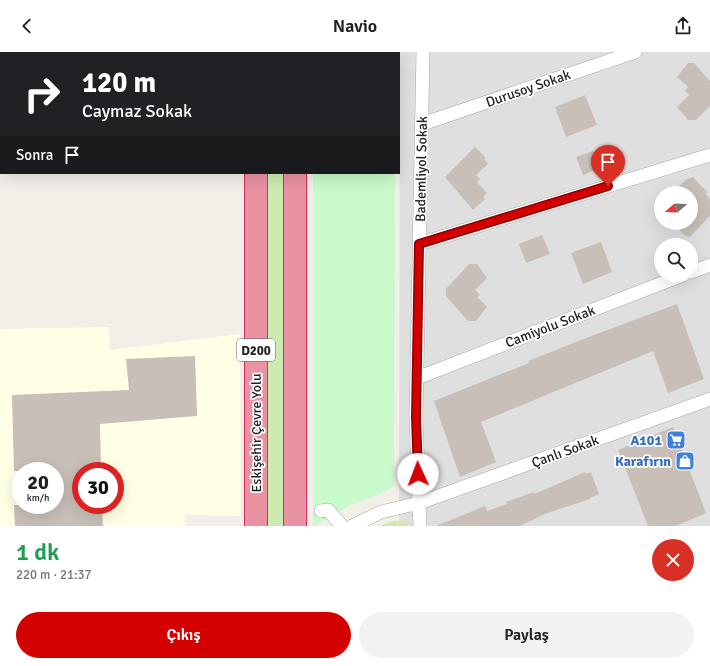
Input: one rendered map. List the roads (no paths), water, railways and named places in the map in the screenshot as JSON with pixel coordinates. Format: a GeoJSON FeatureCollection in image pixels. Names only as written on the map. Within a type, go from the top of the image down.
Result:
{"type":"FeatureCollection","features":[{"type":"Feature","properties":{"kind":"highway","name":"Eskişehir Çevre Yolu"},"geometry":{"type":"LineString","coordinates":[[256,174],[256,526]]}},
{"type":"Feature","properties":{"kind":"highway","name":"D200"},"geometry":{"type":"LineString","coordinates":[[295,174],[295,526]]}},
{"type":"Feature","properties":{"kind":"street","name":"Bademliyol Sokak"},"geometry":{"type":"LineString","coordinates":[[420,526],[416,417],[423,52]]}},
{"type":"Feature","properties":{"kind":"street","name":"Durusoy Sokak"},"geometry":{"type":"LineString","coordinates":[[422,124],[635,52]]}},
{"type":"Feature","properties":{"kind":"street"},"geometry":{"type":"LineString","coordinates":[[419,244],[710,155]]}},
{"type":"Feature","properties":{"kind":"street"},"geometry":{"type":"LineString","coordinates":[[698,269],[710,264]]}},
{"type":"Feature","properties":{"kind":"street","name":"Camiyolu Sokak"},"geometry":{"type":"LineString","coordinates":[[417,378],[665,282]]}},
{"type":"Feature","properties":{"kind":"street","name":"Çanlı Sokak"},"geometry":{"type":"LineString","coordinates":[[419,503],[710,399]]}},
{"type":"Feature","properties":{"kind":"street"},"geometry":{"type":"LineString","coordinates":[[352,526],[381,512],[419,503]]}},
{"type":"Feature","properties":{"kind":"street"},"geometry":{"type":"LineString","coordinates":[[321,511],[328,510],[342,526]]}},
{"type":"Feature","properties":{"kind":"place","name":"A101"},"geometry":{"type":"Point","coordinates":[676,440]}},
{"type":"Feature","properties":{"kind":"place","name":"Karafırın"},"geometry":{"type":"Point","coordinates":[685,461]}}]}
